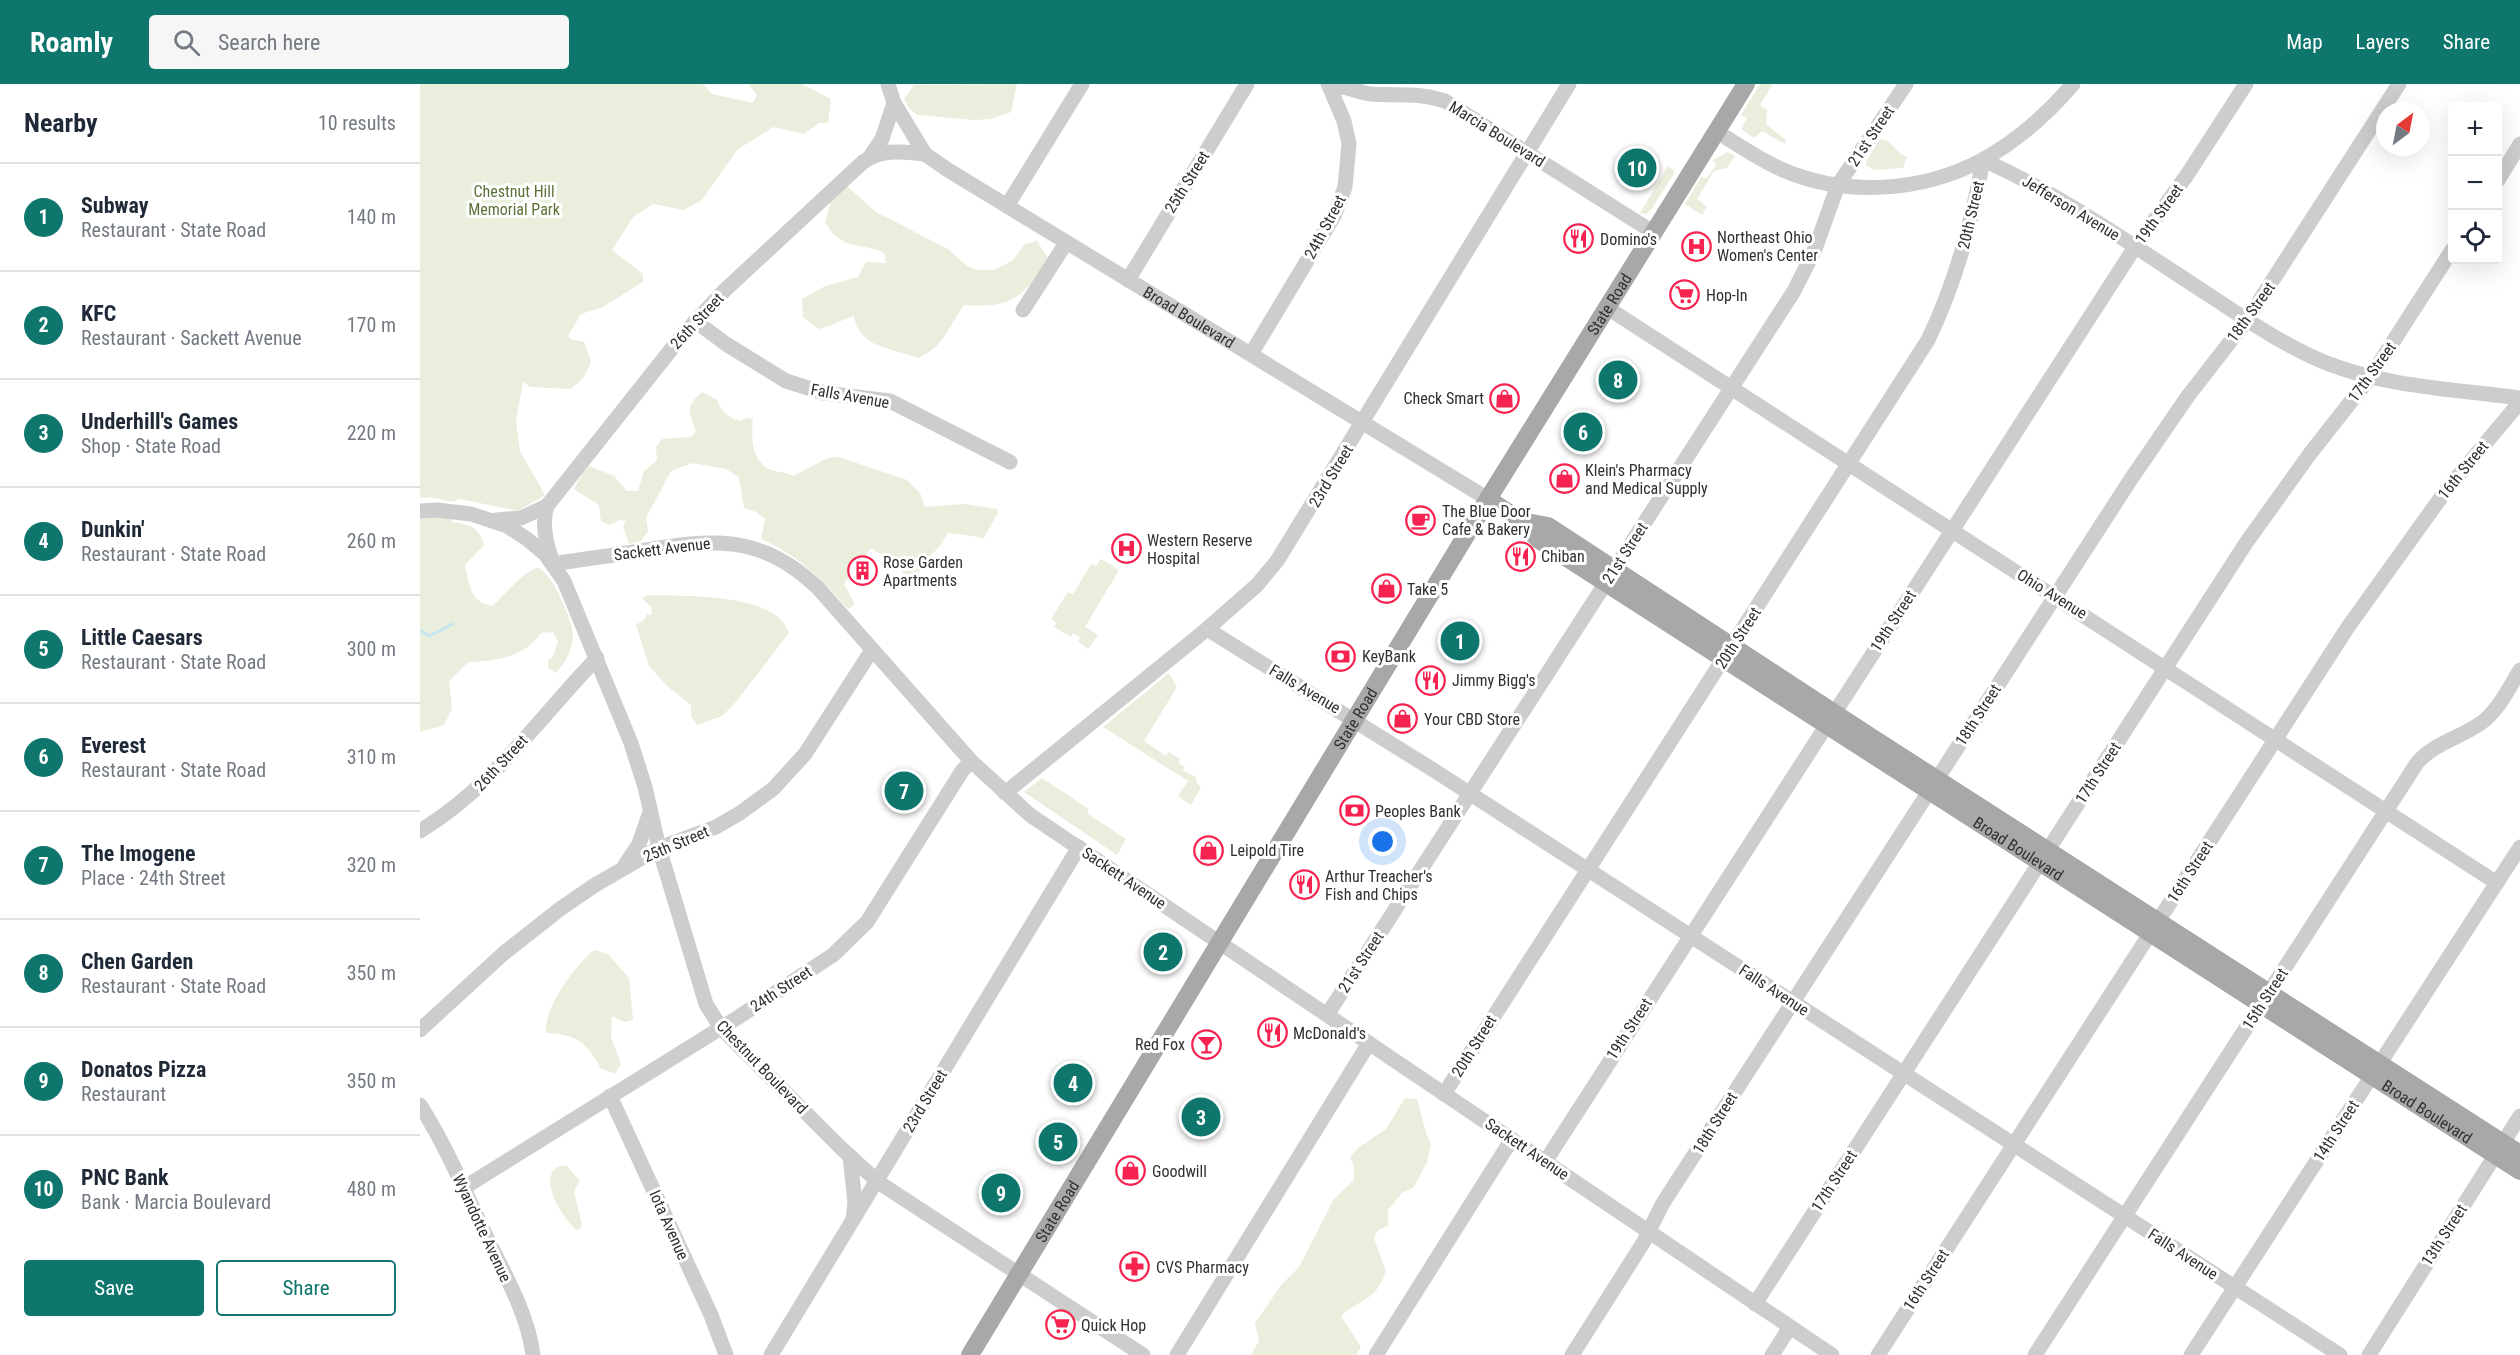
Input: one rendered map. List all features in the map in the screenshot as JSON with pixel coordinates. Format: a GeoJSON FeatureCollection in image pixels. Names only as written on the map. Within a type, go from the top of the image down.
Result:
{"type":"FeatureCollection","features":[{"type":"Feature","properties":{"kind":"main road","name":"State Road"},"geometry":{"type":"LineString","coordinates":[[970,1355],[1488,499],[1746,84]]}},
{"type":"Feature","properties":{"kind":"main road","name":"Broad Boulevard"},"geometry":{"type":"LineString","coordinates":[[1488,499],[1521,521],[1548,526],[1610,576],[2264,1000],[2499,1149],[2520,1171]]}},
{"type":"Feature","properties":{"kind":"main road","name":"Broad Boulevard"},"geometry":{"type":"LineString","coordinates":[[2499,1149],[2520,1154]]}},
{"type":"Feature","properties":{"kind":"street","name":"Broad Boulevard"},"geometry":{"type":"LineString","coordinates":[[888,84],[894,103],[925,154],[1066,243],[1488,499]]}},
{"type":"Feature","properties":{"kind":"street"},"geometry":{"type":"LineString","coordinates":[[1007,206],[1082,84]]}},
{"type":"Feature","properties":{"kind":"street","name":"25th Street"},"geometry":{"type":"LineString","coordinates":[[1128,280],[1247,84]]}},
{"type":"Feature","properties":{"kind":"street","name":"23rd Street"},"geometry":{"type":"LineString","coordinates":[[1005,793],[1207,629],[1257,585],[1277,561],[1364,423],[1569,84]]}},
{"type":"Feature","properties":{"kind":"street","name":"21st Street"},"geometry":{"type":"LineString","coordinates":[[1327,1015],[1805,272],[1838,185],[1906,84]]}},
{"type":"Feature","properties":{"kind":"street"},"geometry":{"type":"LineString","coordinates":[[1716,131],[1782,170],[1838,185],[1860,188],[1914,184],[1944,176],[1983,160],[2040,118],[2073,84]]}},
{"type":"Feature","properties":{"kind":"street","name":"19th Street"},"geometry":{"type":"LineString","coordinates":[[1545,1162],[2135,247],[2187,176],[2246,84]]}},
{"type":"Feature","properties":{"kind":"street","name":"18th Street"},"geometry":{"type":"LineString","coordinates":[[1572,1355],[1792,1002],[1932,785],[2152,447],[2247,320],[2399,84]]}},
{"type":"Feature","properties":{"kind":"street","name":"Marcia Boulevard"},"geometry":{"type":"LineString","coordinates":[[1329,86],[1341,85],[1364,93],[1403,93],[1439,99],[1653,232]]}},
{"type":"Feature","properties":{"kind":"street","name":"24th Street"},"geometry":{"type":"LineString","coordinates":[[1251,354],[1334,216],[1345,187],[1349,144],[1344,122],[1329,86]]}},
{"type":"Feature","properties":{"kind":"street","name":"26th Street"},"geometry":{"type":"LineString","coordinates":[[495,520],[521,518],[547,506],[671,347],[695,321],[753,264],[870,157],[882,139],[894,103]]}},
{"type":"Feature","properties":{"kind":"street"},"geometry":{"type":"LineString","coordinates":[[2502,173],[2520,144]]}},
{"type":"Feature","properties":{"kind":"street"},"geometry":{"type":"LineString","coordinates":[[870,157],[892,151],[925,154]]}},
{"type":"Feature","properties":{"kind":"street","name":"Jefferson Avenue"},"geometry":{"type":"LineString","coordinates":[[1983,160],[2021,177],[2061,200],[2247,320],[2303,352],[2339,367],[2418,387],[2520,400]]}},
{"type":"Feature","properties":{"kind":"street","name":"20th Street"},"geometry":{"type":"LineString","coordinates":[[1444,1094],[1913,367],[1945,305],[1968,237],[1983,160]]}},
{"type":"Feature","properties":{"kind":"street"},"geometry":{"type":"LineString","coordinates":[[1023,310],[1066,243]]}},
{"type":"Feature","properties":{"kind":"street","name":"17th Street"},"geometry":{"type":"LineString","coordinates":[[1755,1304],[2272,505],[2372,376],[2448,256]]}},
{"type":"Feature","properties":{"kind":"street","name":"Ohio Avenue"},"geometry":{"type":"LineString","coordinates":[[1606,307],[2497,883]]}},
{"type":"Feature","properties":{"kind":"street","name":"Falls Avenue"},"geometry":{"type":"LineString","coordinates":[[695,321],[726,344],[786,381],[824,393],[890,401],[1010,462]]}},
{"type":"Feature","properties":{"kind":"street","name":"16th Street"},"geometry":{"type":"LineString","coordinates":[[1878,1355],[2396,557],[2447,489],[2520,400]]}},
{"type":"Feature","properties":{"kind":"street"},"geometry":{"type":"LineString","coordinates":[[547,506],[543,516],[554,564]]}},
{"type":"Feature","properties":{"kind":"street"},"geometry":{"type":"LineString","coordinates":[[420,511],[454,511],[495,520],[520,534],[554,564]]}},
{"type":"Feature","properties":{"kind":"street","name":"Sackett Avenue"},"geometry":{"type":"LineString","coordinates":[[554,564],[710,542],[752,547],[782,559],[818,588],[971,761],[1030,815],[1832,1355]]}},
{"type":"Feature","properties":{"kind":"street","name":"Chestnut Boulevard"},"geometry":{"type":"LineString","coordinates":[[554,564],[577,608],[631,743],[658,848],[706,1004],[721,1028],[878,1182],[1143,1355]]}},
{"type":"Feature","properties":{"kind":"street","name":"Falls Avenue"},"geometry":{"type":"LineString","coordinates":[[1207,629],[1470,793],[2340,1355]]}},
{"type":"Feature","properties":{"kind":"street","name":"25th Street"},"geometry":{"type":"LineString","coordinates":[[420,1030],[521,939],[560,909],[658,848],[717,826],[754,804],[773,789],[805,754],[872,650]]}},
{"type":"Feature","properties":{"kind":"street","name":"26th Street"},"geometry":{"type":"LineString","coordinates":[[420,831],[482,785],[510,757],[559,697],[597,658]]}},
{"type":"Feature","properties":{"kind":"street","name":"15th Street"},"geometry":{"type":"LineString","coordinates":[[2035,1355],[2422,758],[2435,747],[2475,727],[2488,717],[2520,670]]}},
{"type":"Feature","properties":{"kind":"street","name":"24th Street"},"geometry":{"type":"LineString","coordinates":[[465,1187],[826,960],[865,924],[962,771],[971,761]]}},
{"type":"Feature","properties":{"kind":"street"},"geometry":{"type":"LineString","coordinates":[[621,870],[639,844],[650,812]]}},
{"type":"Feature","properties":{"kind":"street","name":"23rd Street"},"geometry":{"type":"LineString","coordinates":[[771,1355],[878,1182],[914,1117],[1079,847]]}},
{"type":"Feature","properties":{"kind":"street","name":"14th Street"},"geometry":{"type":"LineString","coordinates":[[2191,1355],[2520,847]]}},
{"type":"Feature","properties":{"kind":"street"},"geometry":{"type":"LineString","coordinates":[[1177,1355],[1369,1043]]}},
{"type":"Feature","properties":{"kind":"street","name":"Iota Avenue"},"geometry":{"type":"LineString","coordinates":[[610,1096],[711,1315],[726,1355]]}},
{"type":"Feature","properties":{"kind":"street","name":"Wyandotte Avenue"},"geometry":{"type":"LineString","coordinates":[[420,1106],[465,1187],[517,1303],[527,1328],[533,1355]]}},
{"type":"Feature","properties":{"kind":"street","name":"13th Street"},"geometry":{"type":"LineString","coordinates":[[2369,1355],[2520,1116]]}},
{"type":"Feature","properties":{"kind":"street"},"geometry":{"type":"LineString","coordinates":[[1376,1355],[1512,1139]]}},
{"type":"Feature","properties":{"kind":"street"},"geometry":{"type":"LineString","coordinates":[[850,1156],[855,1203],[853,1221]]}},
{"type":"Feature","properties":{"kind":"street"},"geometry":{"type":"LineString","coordinates":[[1772,1355],[1790,1327]]}},
{"type":"Feature","properties":{"kind":"green space","name":"Chestnut Hill Memorial Park"},"geometry":{"type":"Polygon","coordinates":[[[420,84],[703,84],[712,94],[753,103],[757,95],[748,84],[802,84],[831,99],[828,123],[819,123],[804,134],[773,127],[737,150],[702,200],[684,210],[653,204],[633,217],[612,250],[643,274],[643,282],[603,307],[581,314],[568,336],[570,339],[584,342],[591,362],[584,377],[571,389],[530,387],[523,381],[516,421],[520,451],[545,495],[518,511],[460,499],[451,501],[420,498],[420,84]]]}},
{"type":"Feature","properties":{"kind":"green space"},"geometry":{"type":"Polygon","coordinates":[[[1017,84],[1011,112],[991,119],[975,120],[917,115],[904,99],[914,85],[1017,84]]]}},
{"type":"Feature","properties":{"kind":"green space"},"geometry":{"type":"Polygon","coordinates":[[[1760,84],[1773,84],[1760,105],[1767,110],[1766,124],[1786,140],[1785,144],[1762,131],[1754,138],[1741,129],[1747,118],[1741,115],[1760,84]]]}},
{"type":"Feature","properties":{"kind":"green space"},"geometry":{"type":"Polygon","coordinates":[[[1880,139],[1889,142],[1907,157],[1903,168],[1875,170],[1866,166],[1866,161],[1880,139]]]}},
{"type":"Feature","properties":{"kind":"green space"},"geometry":{"type":"Polygon","coordinates":[[[1728,152],[1735,156],[1727,168],[1714,171],[1697,199],[1707,207],[1702,215],[1685,204],[1701,177],[1707,178],[1716,165],[1713,160],[1728,152]]]}},
{"type":"Feature","properties":{"kind":"green space"},"geometry":{"type":"Polygon","coordinates":[[[1668,166],[1675,172],[1651,210],[1646,214],[1640,213],[1668,166]]]}},
{"type":"Feature","properties":{"kind":"green space"},"geometry":{"type":"Polygon","coordinates":[[[847,186],[876,212],[948,249],[966,265],[977,270],[993,270],[1012,261],[1025,244],[1037,241],[1049,260],[1031,284],[1014,298],[994,305],[964,305],[940,342],[918,358],[870,341],[862,335],[854,316],[819,329],[803,317],[802,299],[825,286],[858,277],[866,262],[886,263],[884,253],[843,241],[834,235],[825,223],[832,197],[847,186]]]}},
{"type":"Feature","properties":{"kind":"green space"},"geometry":{"type":"Polygon","coordinates":[[[702,392],[717,400],[723,411],[732,418],[740,421],[747,418],[753,419],[752,439],[756,453],[763,465],[772,470],[793,476],[828,458],[839,457],[907,480],[920,493],[925,507],[965,504],[997,509],[998,513],[983,539],[948,533],[940,546],[926,560],[919,573],[906,579],[894,559],[871,548],[844,584],[855,604],[848,609],[798,560],[761,539],[765,519],[756,512],[744,508],[739,477],[726,469],[692,463],[671,471],[646,518],[648,531],[641,541],[629,544],[623,527],[626,521],[620,520],[609,525],[601,521],[599,505],[574,489],[589,466],[614,476],[627,491],[638,491],[644,471],[657,460],[656,447],[662,439],[691,437],[696,431],[690,410],[693,402],[702,392]]]}},
{"type":"Feature","properties":{"kind":"green space"},"geometry":{"type":"Polygon","coordinates":[[[420,511],[449,511],[452,522],[468,525],[479,534],[484,545],[465,565],[472,592],[479,601],[493,606],[521,578],[538,568],[549,578],[561,598],[570,620],[573,636],[568,656],[556,673],[548,668],[548,660],[553,657],[558,641],[553,632],[541,633],[518,653],[489,661],[468,662],[449,681],[452,709],[444,725],[420,732],[420,511]]]}},
{"type":"Feature","properties":{"kind":"green space"},"geometry":{"type":"Polygon","coordinates":[[[1101,559],[1119,570],[1085,627],[1098,635],[1088,649],[1078,641],[1080,637],[1073,633],[1071,637],[1054,627],[1057,623],[1051,619],[1068,592],[1073,594],[1091,564],[1096,566],[1101,559]]]}},
{"type":"Feature","properties":{"kind":"green space"},"geometry":{"type":"Polygon","coordinates":[[[648,595],[738,601],[771,612],[782,621],[789,633],[735,703],[722,716],[697,725],[691,716],[691,705],[667,686],[649,666],[636,625],[645,619],[647,614],[651,615],[652,608],[642,598],[648,595]]]}},
{"type":"Feature","properties":{"kind":"green space"},"geometry":{"type":"Polygon","coordinates":[[[1169,673],[1177,687],[1144,741],[1166,756],[1169,752],[1180,759],[1179,763],[1185,767],[1183,770],[1196,777],[1201,787],[1191,805],[1178,796],[1188,781],[1103,727],[1169,673]]]}},
{"type":"Feature","properties":{"kind":"green space"},"geometry":{"type":"Polygon","coordinates":[[[1042,778],[1089,809],[1087,813],[1126,839],[1117,855],[1024,792],[1042,778]]]}},
{"type":"Feature","properties":{"kind":"green space"},"geometry":{"type":"Polygon","coordinates":[[[594,950],[608,954],[629,978],[633,1020],[625,1022],[612,1016],[611,1037],[621,1064],[615,1074],[600,1068],[591,1052],[579,1041],[565,1035],[546,1033],[550,1011],[555,1000],[569,977],[594,950]]]}},
{"type":"Feature","properties":{"kind":"green space"},"geometry":{"type":"Polygon","coordinates":[[[1405,1098],[1417,1099],[1431,1144],[1427,1162],[1414,1187],[1402,1193],[1388,1210],[1388,1226],[1378,1230],[1374,1239],[1386,1271],[1382,1281],[1373,1294],[1341,1316],[1361,1347],[1356,1355],[1251,1355],[1259,1341],[1255,1323],[1282,1284],[1299,1267],[1334,1199],[1354,1180],[1354,1166],[1350,1157],[1358,1148],[1386,1129],[1405,1098]]]}},
{"type":"Feature","properties":{"kind":"green space"},"geometry":{"type":"Polygon","coordinates":[[[559,1166],[567,1166],[580,1181],[574,1191],[582,1225],[578,1231],[560,1209],[551,1189],[550,1180],[553,1172],[559,1166]]]}},
{"type":"Feature","properties":{"kind":"waterway"},"geometry":{"type":"LineString","coordinates":[[420,630],[429,636],[453,624]]}},
{"type":"Feature","properties":{"kind":"place","name":"PNC Bank"},"geometry":{"type":"Point","coordinates":[1637,168]}},
{"type":"Feature","properties":{"kind":"place","name":"Domino's"},"geometry":{"type":"Point","coordinates":[1579,239]}},
{"type":"Feature","properties":{"kind":"place","name":"Northeast Ohio Women's Center"},"geometry":{"type":"Point","coordinates":[1696,246]}},
{"type":"Feature","properties":{"kind":"place","name":"Hop-In"},"geometry":{"type":"Point","coordinates":[1685,295]}},
{"type":"Feature","properties":{"kind":"place","name":"Chen Garden"},"geometry":{"type":"Point","coordinates":[1618,380]}},
{"type":"Feature","properties":{"kind":"place","name":"Check Smart"},"geometry":{"type":"Point","coordinates":[1505,398]}},
{"type":"Feature","properties":{"kind":"place","name":"Everest"},"geometry":{"type":"Point","coordinates":[1583,432]}},
{"type":"Feature","properties":{"kind":"place","name":"Klein's Pharmacy and Medical Supply"},"geometry":{"type":"Point","coordinates":[1564,479]}},
{"type":"Feature","properties":{"kind":"place","name":"The Blue Door Cafe & Bakery"},"geometry":{"type":"Point","coordinates":[1421,520]}},
{"type":"Feature","properties":{"kind":"place","name":"Western Reserve Hospital"},"geometry":{"type":"Point","coordinates":[1126,549]}},
{"type":"Feature","properties":{"kind":"place","name":"Chiban"},"geometry":{"type":"Point","coordinates":[1520,556]}},
{"type":"Feature","properties":{"kind":"place","name":"Rose Garden Apartments"},"geometry":{"type":"Point","coordinates":[862,571]}},
{"type":"Feature","properties":{"kind":"place","name":"Take 5"},"geometry":{"type":"Point","coordinates":[1386,589]}},
{"type":"Feature","properties":{"kind":"place","name":"Subway"},"geometry":{"type":"Point","coordinates":[1460,641]}},
{"type":"Feature","properties":{"kind":"place","name":"KeyBank"},"geometry":{"type":"Point","coordinates":[1341,656]}},
{"type":"Feature","properties":{"kind":"place","name":"Jimmy Bigg's"},"geometry":{"type":"Point","coordinates":[1431,680]}},
{"type":"Feature","properties":{"kind":"place","name":"Your CBD Store"},"geometry":{"type":"Point","coordinates":[1403,719]}},
{"type":"Feature","properties":{"kind":"place","name":"The Imogene"},"geometry":{"type":"Point","coordinates":[904,791]}},
{"type":"Feature","properties":{"kind":"place","name":"Peoples Bank"},"geometry":{"type":"Point","coordinates":[1354,811]}},
{"type":"Feature","properties":{"kind":"place","name":"Leipold Tire"},"geometry":{"type":"Point","coordinates":[1209,850]}},
{"type":"Feature","properties":{"kind":"place","name":"Arthur Treacher's Fish and Chips"},"geometry":{"type":"Point","coordinates":[1304,885]}},
{"type":"Feature","properties":{"kind":"place","name":"KFC"},"geometry":{"type":"Point","coordinates":[1163,952]}},
{"type":"Feature","properties":{"kind":"place","name":"McDonald's"},"geometry":{"type":"Point","coordinates":[1272,1033]}},
{"type":"Feature","properties":{"kind":"place","name":"Red Fox"},"geometry":{"type":"Point","coordinates":[1206,1044]}},
{"type":"Feature","properties":{"kind":"place","name":"Dunkin'"},"geometry":{"type":"Point","coordinates":[1073,1083]}},
{"type":"Feature","properties":{"kind":"place","name":"Underhill's Games"},"geometry":{"type":"Point","coordinates":[1201,1117]}},
{"type":"Feature","properties":{"kind":"place","name":"Little Caesars"},"geometry":{"type":"Point","coordinates":[1058,1142]}},
{"type":"Feature","properties":{"kind":"place","name":"Goodwill"},"geometry":{"type":"Point","coordinates":[1131,1171]}},
{"type":"Feature","properties":{"kind":"place","name":"Donatos Pizza"},"geometry":{"type":"Point","coordinates":[1001,1193]}},
{"type":"Feature","properties":{"kind":"place","name":"CVS Pharmacy"},"geometry":{"type":"Point","coordinates":[1135,1267]}},
{"type":"Feature","properties":{"kind":"place","name":"Quick Hop"},"geometry":{"type":"Point","coordinates":[1060,1325]}}]}
